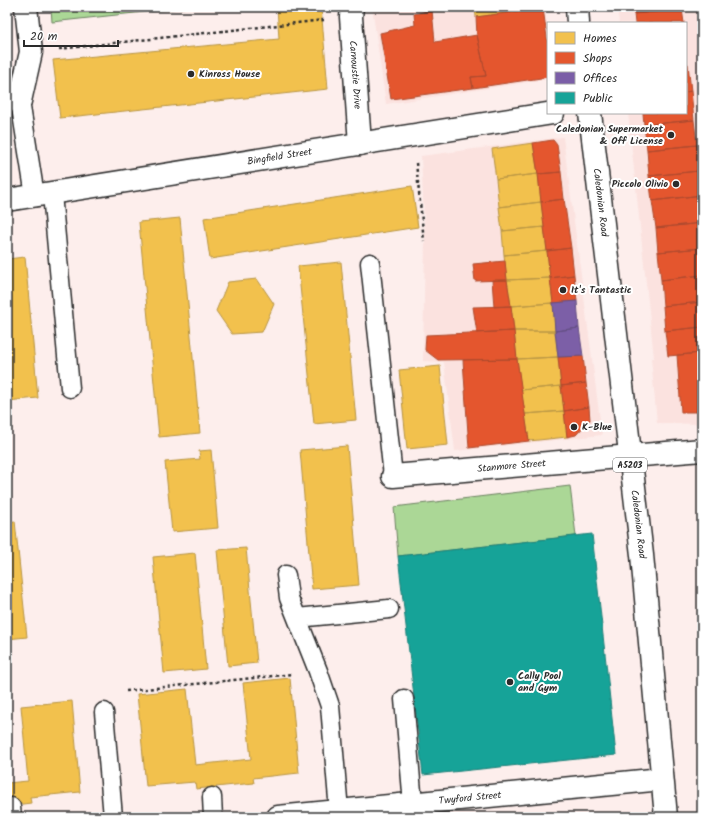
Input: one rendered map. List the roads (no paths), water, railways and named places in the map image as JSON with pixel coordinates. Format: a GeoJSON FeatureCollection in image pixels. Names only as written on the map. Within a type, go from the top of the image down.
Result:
{"type":"FeatureCollection","features":[{"type":"Feature","properties":{"kind":"street"},"geometry":{"type":"LineString","coordinates":[[13,101],[31,52],[26,7]]}},
{"type":"Feature","properties":{"kind":"street"},"geometry":{"type":"LineString","coordinates":[[577,7],[578,22]]}},
{"type":"Feature","properties":{"kind":"street","name":"Carnoustie Drive"},"geometry":{"type":"LineString","coordinates":[[352,12],[360,144]]}},
{"type":"Feature","properties":{"kind":"street","name":"Bingfield Street"},"geometry":{"type":"LineString","coordinates":[[7,200],[547,114]]}},
{"type":"Feature","properties":{"kind":"street","name":"Caledonian Road"},"geometry":{"type":"LineString","coordinates":[[590,114],[629,456],[642,555],[666,817]]}},
{"type":"Feature","properties":{"kind":"street","name":"Stanmore Street"},"geometry":{"type":"LineString","coordinates":[[393,476],[702,450]]}},
{"type":"Feature","properties":{"kind":"street","name":"Twyford Street"},"geometry":{"type":"LineString","coordinates":[[278,817],[339,811],[421,808],[662,779]]}},
{"type":"Feature","properties":{"kind":"lane"},"geometry":{"type":"LineString","coordinates":[[13,101],[43,195],[70,388]]}},
{"type":"Feature","properties":{"kind":"lane"},"geometry":{"type":"LineString","coordinates":[[370,263],[393,476]]}},
{"type":"Feature","properties":{"kind":"lane"},"geometry":{"type":"LineString","coordinates":[[286,575],[289,598],[318,671],[330,706],[339,811]]}},
{"type":"Feature","properties":{"kind":"lane"},"geometry":{"type":"LineString","coordinates":[[297,618],[389,609]]}},
{"type":"Feature","properties":{"kind":"lane"},"geometry":{"type":"LineString","coordinates":[[404,699],[421,808]]}},
{"type":"Feature","properties":{"kind":"lane"},"geometry":{"type":"LineString","coordinates":[[104,712],[113,817]]}},
{"type":"Feature","properties":{"kind":"lane"},"geometry":{"type":"LineString","coordinates":[[212,797],[213,817]]}},
{"type":"Feature","properties":{"kind":"place","name":"Kinross House"},"geometry":{"type":"Point","coordinates":[191,74]}},
{"type":"Feature","properties":{"kind":"place","name":"Caledonian Supermarket & Off License"},"geometry":{"type":"Point","coordinates":[671,135]}},
{"type":"Feature","properties":{"kind":"place","name":"Piccolo Olivio"},"geometry":{"type":"Point","coordinates":[676,184]}},
{"type":"Feature","properties":{"kind":"place","name":"It's Tantastic"},"geometry":{"type":"Point","coordinates":[563,290]}},
{"type":"Feature","properties":{"kind":"place","name":"K-Blue"},"geometry":{"type":"Point","coordinates":[574,427]}},
{"type":"Feature","properties":{"kind":"place","name":"Cally Pool and Gym"},"geometry":{"type":"Point","coordinates":[510,682]}}]}
